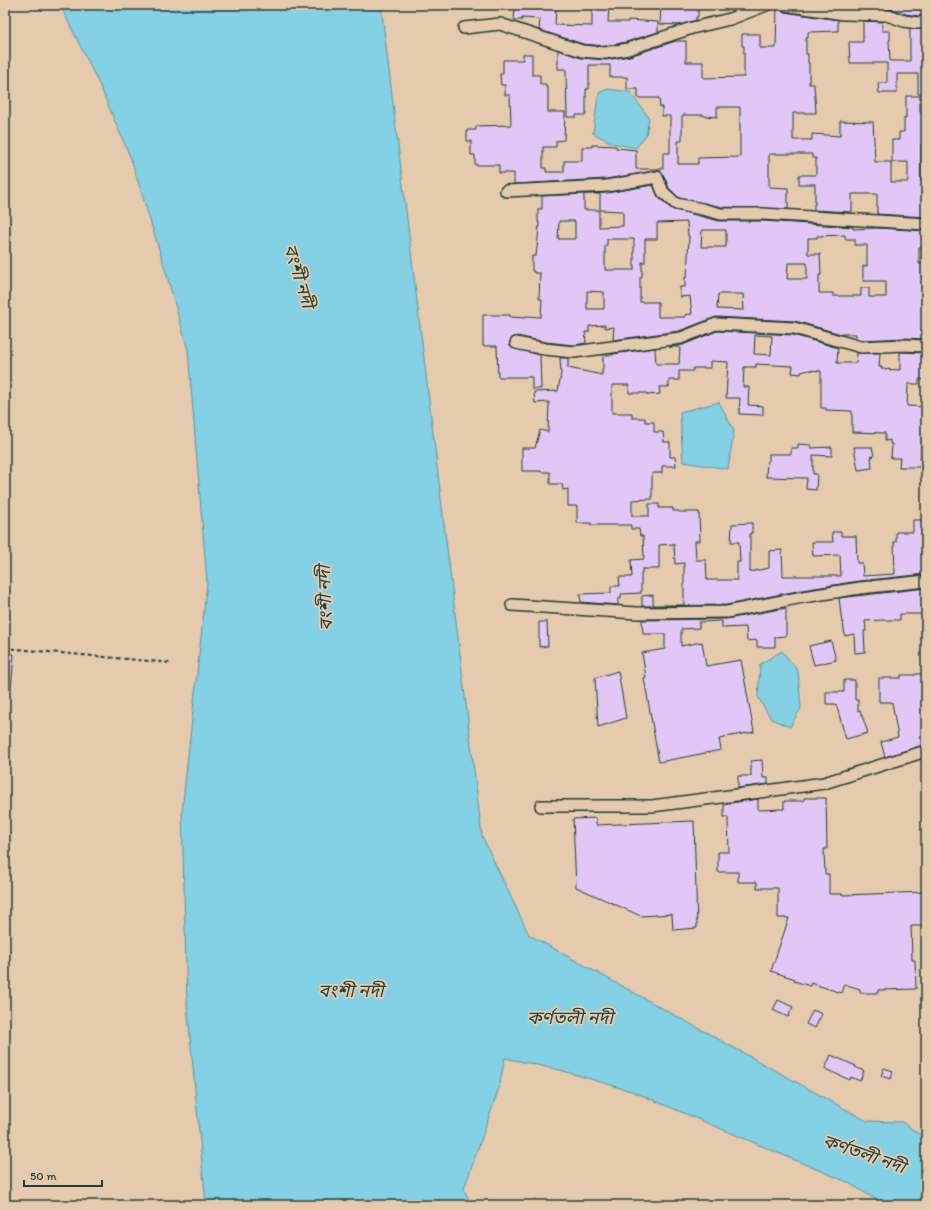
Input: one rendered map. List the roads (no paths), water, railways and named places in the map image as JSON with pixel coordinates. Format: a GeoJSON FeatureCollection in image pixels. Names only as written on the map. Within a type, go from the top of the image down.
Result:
{"type":"FeatureCollection","features":[{"type":"Feature","properties":{"kind":"street"},"geometry":{"type":"LineString","coordinates":[[464,28],[500,24],[582,51],[605,53],[628,49],[692,28],[730,19],[766,5]]}},
{"type":"Feature","properties":{"kind":"street"},"geometry":{"type":"LineString","coordinates":[[785,5],[844,14],[887,15],[904,21],[918,23],[926,22]]}},
{"type":"Feature","properties":{"kind":"street"},"geometry":{"type":"LineString","coordinates":[[506,191],[607,186],[657,177],[663,192],[676,204],[721,214],[763,214],[926,224]]}},
{"type":"Feature","properties":{"kind":"street"},"geometry":{"type":"LineString","coordinates":[[516,342],[544,349],[574,352],[681,338],[716,324],[794,328],[861,347],[904,345],[926,346]]}},
{"type":"Feature","properties":{"kind":"street"},"geometry":{"type":"LineString","coordinates":[[512,605],[637,613],[727,612],[803,597],[860,588],[926,581]]}},
{"type":"Feature","properties":{"kind":"street"},"geometry":{"type":"LineString","coordinates":[[541,806],[652,806],[824,783],[926,751]]}},
{"type":"Feature","properties":{"kind":"water"},"geometry":{"type":"Polygon","coordinates":[[[60,5],[381,5],[482,836],[529,935],[867,1121],[902,1122],[926,1139],[926,1205],[885,1205],[847,1182],[634,1092],[560,1070],[505,1058],[499,1088],[464,1189],[471,1205],[206,1205],[187,1004],[182,811],[207,582],[188,350],[163,262],[131,159],[100,86],[60,5]]]}},
{"type":"Feature","properties":{"kind":"water"},"geometry":{"type":"Polygon","coordinates":[[[608,89],[630,92],[649,118],[646,135],[636,148],[612,143],[593,133],[599,93],[608,89]]]}},
{"type":"Feature","properties":{"kind":"water"},"geometry":{"type":"Polygon","coordinates":[[[719,402],[734,431],[728,469],[683,462],[680,412],[719,402]]]}},
{"type":"Feature","properties":{"kind":"water"},"geometry":{"type":"Polygon","coordinates":[[[782,651],[798,671],[801,708],[790,727],[771,719],[758,697],[760,664],[782,651]]]}},
{"type":"Feature","properties":{"kind":"water label","name":"বংশী নদী"},"geometry":{"type":"Point","coordinates":[299,276]}},
{"type":"Feature","properties":{"kind":"water label","name":"বংশী নদী"},"geometry":{"type":"Point","coordinates":[325,598]}},
{"type":"Feature","properties":{"kind":"water label","name":"বংশী নদী"},"geometry":{"type":"Point","coordinates":[351,991]}},
{"type":"Feature","properties":{"kind":"water label","name":"কর্ণতলী নদী"},"geometry":{"type":"Point","coordinates":[570,1018]}},
{"type":"Feature","properties":{"kind":"water label","name":"কর্ণতলী নদী"},"geometry":{"type":"Point","coordinates":[864,1154]}}]}
